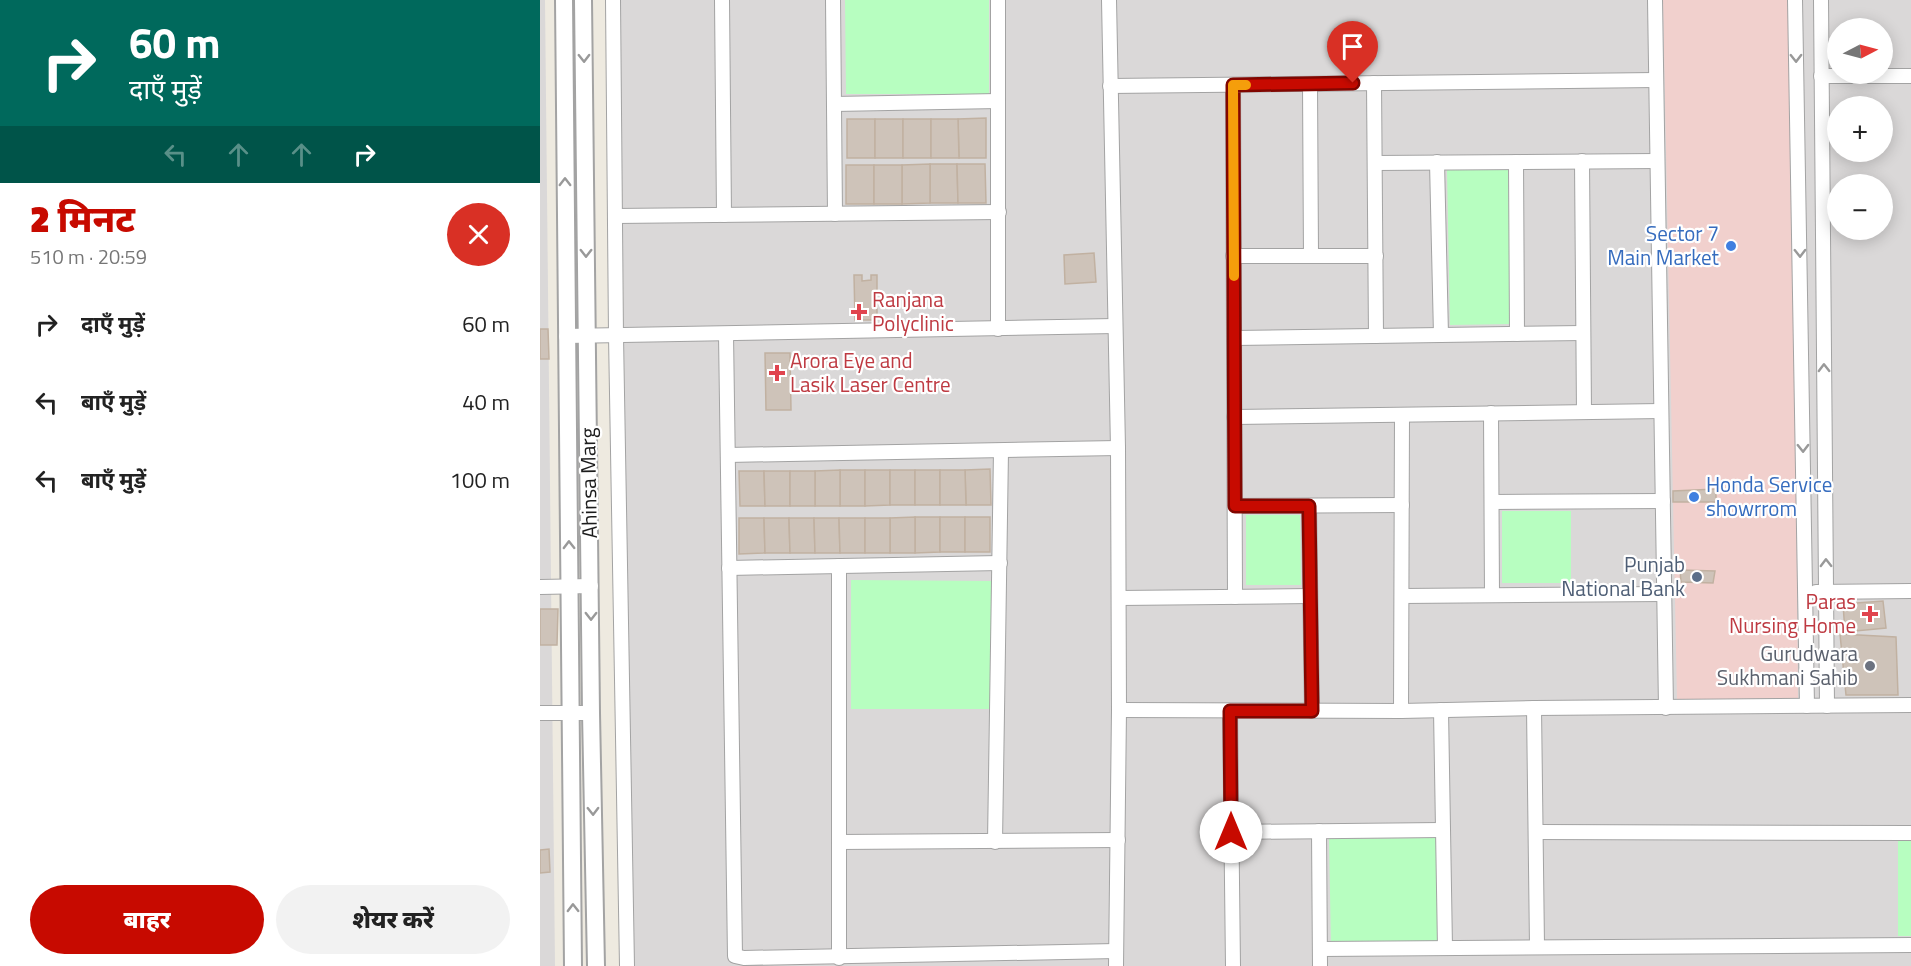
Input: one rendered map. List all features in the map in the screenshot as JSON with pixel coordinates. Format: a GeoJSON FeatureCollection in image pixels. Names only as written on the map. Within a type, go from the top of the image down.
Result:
{"type":"FeatureCollection","features":[{"type":"Feature","properties":{"kind":"street","name":"Ahinsa Marg"},"geometry":{"type":"LineString","coordinates":[[564,0],[573,966]]}},
{"type":"Feature","properties":{"kind":"street","name":"Ahinsa Marg"},"geometry":{"type":"LineString","coordinates":[[583,0],[596,966]]}},
{"type":"Feature","properties":{"kind":"street"},"geometry":{"type":"LineString","coordinates":[[613,0],[616,336],[627,966]]}},
{"type":"Feature","properties":{"kind":"street"},"geometry":{"type":"LineString","coordinates":[[722,0],[724,215]]}},
{"type":"Feature","properties":{"kind":"street"},"geometry":{"type":"LineString","coordinates":[[833,0],[835,214]]}},
{"type":"Feature","properties":{"kind":"street"},"geometry":{"type":"LineString","coordinates":[[998,0],[998,329]]}},
{"type":"Feature","properties":{"kind":"street"},"geometry":{"type":"LineString","coordinates":[[1109,0],[1118,448],[1119,710],[1116,966]]}},
{"type":"Feature","properties":{"kind":"street"},"geometry":{"type":"LineString","coordinates":[[1655,0],[1666,708]]}},
{"type":"Feature","properties":{"kind":"street"},"geometry":{"type":"LineString","coordinates":[[1795,0],[1807,706]]}},
{"type":"Feature","properties":{"kind":"street"},"geometry":{"type":"LineString","coordinates":[[1821,0],[1827,706]]}},
{"type":"Feature","properties":{"kind":"street"},"geometry":{"type":"LineString","coordinates":[[1821,76],[1911,76]]}},
{"type":"Feature","properties":{"kind":"street"},"geometry":{"type":"LineString","coordinates":[[1110,86],[1656,80]]}},
{"type":"Feature","properties":{"kind":"street"},"geometry":{"type":"LineString","coordinates":[[1374,83],[1376,336]]}},
{"type":"Feature","properties":{"kind":"street"},"geometry":{"type":"LineString","coordinates":[[1311,84],[1311,256]]}},
{"type":"Feature","properties":{"kind":"street"},"geometry":{"type":"LineString","coordinates":[[1233,85],[1235,597]]}},
{"type":"Feature","properties":{"kind":"street"},"geometry":{"type":"LineString","coordinates":[[834,104],[998,101]]}},
{"type":"Feature","properties":{"kind":"street"},"geometry":{"type":"LineString","coordinates":[[1582,161],[1584,412]]}},
{"type":"Feature","properties":{"kind":"street"},"geometry":{"type":"LineString","coordinates":[[1375,163],[1657,161]]}},
{"type":"Feature","properties":{"kind":"street"},"geometry":{"type":"LineString","coordinates":[[1437,162],[1442,335]]}},
{"type":"Feature","properties":{"kind":"street"},"geometry":{"type":"LineString","coordinates":[[1516,162],[1517,334]]}},
{"type":"Feature","properties":{"kind":"street"},"geometry":{"type":"LineString","coordinates":[[615,216],[999,212]]}},
{"type":"Feature","properties":{"kind":"street"},"geometry":{"type":"LineString","coordinates":[[1799,215],[1822,215]]}},
{"type":"Feature","properties":{"kind":"street"},"geometry":{"type":"LineString","coordinates":[[1233,256],[1376,256]]}},
{"type":"Feature","properties":{"kind":"street"},"geometry":{"type":"LineString","coordinates":[[566,336],[1115,326]]}},
{"type":"Feature","properties":{"kind":"street"},"geometry":{"type":"LineString","coordinates":[[1234,338],[1583,333]]}},
{"type":"Feature","properties":{"kind":"street"},"geometry":{"type":"LineString","coordinates":[[726,334],[735,956],[744,958],[839,958],[1116,951]]}},
{"type":"Feature","properties":{"kind":"street"},"geometry":{"type":"LineString","coordinates":[[1234,417],[1661,411]]}},
{"type":"Feature","properties":{"kind":"street"},"geometry":{"type":"LineString","coordinates":[[1491,413],[1492,595]]}},
{"type":"Feature","properties":{"kind":"street"},"geometry":{"type":"LineString","coordinates":[[1802,414],[1824,414]]}},
{"type":"Feature","properties":{"kind":"street"},"geometry":{"type":"LineString","coordinates":[[1401,711],[1402,415]]}},
{"type":"Feature","properties":{"kind":"street"},"geometry":{"type":"LineString","coordinates":[[728,454],[1118,448]]}},
{"type":"Feature","properties":{"kind":"street"},"geometry":{"type":"LineString","coordinates":[[995,842],[1000,451]]}},
{"type":"Feature","properties":{"kind":"street"},"geometry":{"type":"LineString","coordinates":[[1492,502],[1663,501]]}},
{"type":"Feature","properties":{"kind":"street"},"geometry":{"type":"LineString","coordinates":[[1235,506],[1402,505]]}},
{"type":"Feature","properties":{"kind":"street"},"geometry":{"type":"LineString","coordinates":[[1309,506],[1312,711]]}},
{"type":"Feature","properties":{"kind":"street"},"geometry":{"type":"LineString","coordinates":[[729,568],[1000,563]]}},
{"type":"Feature","properties":{"kind":"street"},"geometry":{"type":"LineString","coordinates":[[839,566],[839,958]]}},
{"type":"Feature","properties":{"kind":"street"},"geometry":{"type":"LineString","coordinates":[[540,587],[591,586]]}},
{"type":"Feature","properties":{"kind":"street"},"geometry":{"type":"LineString","coordinates":[[1805,592],[1911,591]]}},
{"type":"Feature","properties":{"kind":"street"},"geometry":{"type":"LineString","coordinates":[[1402,596],[1664,594]]}},
{"type":"Feature","properties":{"kind":"street"},"geometry":{"type":"LineString","coordinates":[[1119,598],[1310,596]]}},
{"type":"Feature","properties":{"kind":"street"},"geometry":{"type":"LineString","coordinates":[[1119,710],[1401,711],[1911,705]]}},
{"type":"Feature","properties":{"kind":"street"},"geometry":{"type":"LineString","coordinates":[[1534,708],[1538,946]]}},
{"type":"Feature","properties":{"kind":"street"},"geometry":{"type":"LineString","coordinates":[[1441,710],[1445,948]]}},
{"type":"Feature","properties":{"kind":"street"},"geometry":{"type":"LineString","coordinates":[[1230,711],[1233,966]]}},
{"type":"Feature","properties":{"kind":"street"},"geometry":{"type":"LineString","coordinates":[[540,712],[591,713]]}},
{"type":"Feature","properties":{"kind":"street"},"geometry":{"type":"LineString","coordinates":[[1231,832],[1442,830]]}},
{"type":"Feature","properties":{"kind":"street"},"geometry":{"type":"LineString","coordinates":[[1319,831],[1320,966]]}},
{"type":"Feature","properties":{"kind":"street"},"geometry":{"type":"LineString","coordinates":[[1536,831],[1911,833]]}},
{"type":"Feature","properties":{"kind":"street"},"geometry":{"type":"LineString","coordinates":[[838,842],[1118,840]]}},
{"type":"Feature","properties":{"kind":"street"},"geometry":{"type":"LineString","coordinates":[[1320,949],[1911,945]]}},
{"type":"Feature","properties":{"kind":"shaded area"},"geometry":{"type":"Polygon","coordinates":[[[540,0],[545,0],[555,966],[540,966],[540,0]]]}},
{"type":"Feature","properties":{"kind":"shaded area"},"geometry":{"type":"Polygon","coordinates":[[[620,0],[1911,0],[1911,966],[631,966],[620,0]]]}},
{"type":"Feature","properties":{"kind":"shaded area","name":"Sector 7 Main Market"},"geometry":{"type":"Polygon","coordinates":[[[1663,0],[1792,0],[1798,698],[1677,700],[1663,0]]]}},
{"type":"Feature","properties":{"kind":"green space"},"geometry":{"type":"Polygon","coordinates":[[[845,0],[989,0],[989,94],[846,94],[845,0]]]}},
{"type":"Feature","properties":{"kind":"green space"},"geometry":{"type":"Polygon","coordinates":[[[1508,169],[1511,324],[1450,325],[1447,170],[1508,169]]]}},
{"type":"Feature","properties":{"kind":"green space"},"geometry":{"type":"Polygon","coordinates":[[[1502,511],[1571,511],[1571,583],[1502,583],[1502,511]]]}},
{"type":"Feature","properties":{"kind":"green space"},"geometry":{"type":"Polygon","coordinates":[[[1246,515],[1300,515],[1301,585],[1246,585],[1246,515]]]}},
{"type":"Feature","properties":{"kind":"green space"},"geometry":{"type":"Polygon","coordinates":[[[851,580],[992,581],[992,709],[851,709],[851,580]]]}},
{"type":"Feature","properties":{"kind":"green space"},"geometry":{"type":"Polygon","coordinates":[[[1437,838],[1438,945],[1331,946],[1329,839],[1437,838]]]}},
{"type":"Feature","properties":{"kind":"green space"},"geometry":{"type":"Polygon","coordinates":[[[1898,840],[1911,840],[1911,936],[1898,936],[1898,840]]]}},
{"type":"Feature","properties":{"kind":"building"},"geometry":{"type":"Polygon","coordinates":[[[986,118],[986,158],[959,158],[958,119],[986,118]]]}},
{"type":"Feature","properties":{"kind":"building"},"geometry":{"type":"Polygon","coordinates":[[[847,119],[875,119],[875,158],[847,158],[847,119]]]}},
{"type":"Feature","properties":{"kind":"building"},"geometry":{"type":"Polygon","coordinates":[[[875,119],[903,119],[903,158],[875,158],[875,119]]]}},
{"type":"Feature","properties":{"kind":"building"},"geometry":{"type":"Polygon","coordinates":[[[903,119],[931,119],[931,158],[903,158],[903,119]]]}},
{"type":"Feature","properties":{"kind":"building"},"geometry":{"type":"Polygon","coordinates":[[[931,119],[958,119],[959,158],[931,158],[931,119]]]}},
{"type":"Feature","properties":{"kind":"building"},"geometry":{"type":"Polygon","coordinates":[[[930,164],[957,164],[958,203],[930,203],[930,164]]]}},
{"type":"Feature","properties":{"kind":"building"},"geometry":{"type":"Polygon","coordinates":[[[930,164],[930,203],[902,204],[902,165],[930,164]]]}},
{"type":"Feature","properties":{"kind":"building"},"geometry":{"type":"Polygon","coordinates":[[[957,164],[985,164],[986,203],[958,203],[957,164]]]}},
{"type":"Feature","properties":{"kind":"building"},"geometry":{"type":"Polygon","coordinates":[[[846,165],[874,165],[874,204],[846,204],[846,165]]]}},
{"type":"Feature","properties":{"kind":"building"},"geometry":{"type":"Polygon","coordinates":[[[874,165],[902,165],[902,204],[874,204],[874,165]]]}},
{"type":"Feature","properties":{"kind":"building"},"geometry":{"type":"Polygon","coordinates":[[[1094,253],[1096,282],[1065,284],[1064,255],[1094,253]]]}},
{"type":"Feature","properties":{"kind":"building"},"geometry":{"type":"Polygon","coordinates":[[[854,275],[862,275],[862,281],[871,280],[871,275],[877,275],[877,320],[855,320],[854,275]]]}},
{"type":"Feature","properties":{"kind":"building"},"geometry":{"type":"Polygon","coordinates":[[[540,329],[548,329],[549,359],[540,359],[540,329]]]}},
{"type":"Feature","properties":{"kind":"building"},"geometry":{"type":"Polygon","coordinates":[[[765,353],[790,353],[791,410],[766,410],[765,353]]]}},
{"type":"Feature","properties":{"kind":"building"},"geometry":{"type":"Polygon","coordinates":[[[990,469],[991,505],[966,505],[965,470],[990,469]]]}},
{"type":"Feature","properties":{"kind":"building"},"geometry":{"type":"Polygon","coordinates":[[[840,470],[865,470],[865,506],[840,506],[840,470]]]}},
{"type":"Feature","properties":{"kind":"building"},"geometry":{"type":"Polygon","coordinates":[[[840,470],[840,506],[815,506],[815,471],[840,470]]]}},
{"type":"Feature","properties":{"kind":"building"},"geometry":{"type":"Polygon","coordinates":[[[865,470],[890,470],[890,505],[865,506],[865,470]]]}},
{"type":"Feature","properties":{"kind":"building"},"geometry":{"type":"Polygon","coordinates":[[[890,470],[915,470],[915,505],[890,505],[890,470]]]}},
{"type":"Feature","properties":{"kind":"building"},"geometry":{"type":"Polygon","coordinates":[[[915,470],[940,470],[940,505],[915,505],[915,470]]]}},
{"type":"Feature","properties":{"kind":"building"},"geometry":{"type":"Polygon","coordinates":[[[940,470],[965,470],[966,505],[940,505],[940,470]]]}},
{"type":"Feature","properties":{"kind":"building"},"geometry":{"type":"Polygon","coordinates":[[[739,471],[764,471],[765,506],[740,506],[739,471]]]}},
{"type":"Feature","properties":{"kind":"building"},"geometry":{"type":"Polygon","coordinates":[[[764,471],[790,471],[790,506],[765,506],[764,471]]]}},
{"type":"Feature","properties":{"kind":"building"},"geometry":{"type":"Polygon","coordinates":[[[790,471],[815,471],[815,506],[790,506],[790,471]]]}},
{"type":"Feature","properties":{"kind":"building","name":"Honda Service showrrom"},"geometry":{"type":"Polygon","coordinates":[[[1716,489],[1716,502],[1673,502],[1673,491],[1716,489]]]}},
{"type":"Feature","properties":{"kind":"building"},"geometry":{"type":"Polygon","coordinates":[[[915,517],[940,517],[940,552],[915,553],[915,517]]]}},
{"type":"Feature","properties":{"kind":"building"},"geometry":{"type":"Polygon","coordinates":[[[915,517],[915,553],[890,553],[890,518],[915,517]]]}},
{"type":"Feature","properties":{"kind":"building"},"geometry":{"type":"Polygon","coordinates":[[[940,517],[965,517],[965,552],[940,552],[940,517]]]}},
{"type":"Feature","properties":{"kind":"building"},"geometry":{"type":"Polygon","coordinates":[[[965,517],[990,517],[990,552],[965,552],[965,517]]]}},
{"type":"Feature","properties":{"kind":"building"},"geometry":{"type":"Polygon","coordinates":[[[739,518],[764,518],[765,553],[739,554],[739,518]]]}},
{"type":"Feature","properties":{"kind":"building"},"geometry":{"type":"Polygon","coordinates":[[[764,518],[789,518],[790,553],[765,553],[764,518]]]}},
{"type":"Feature","properties":{"kind":"building"},"geometry":{"type":"Polygon","coordinates":[[[789,518],[814,518],[815,553],[790,553],[789,518]]]}},
{"type":"Feature","properties":{"kind":"building"},"geometry":{"type":"Polygon","coordinates":[[[814,518],[839,518],[840,553],[815,553],[814,518]]]}},
{"type":"Feature","properties":{"kind":"building"},"geometry":{"type":"Polygon","coordinates":[[[839,518],[865,518],[865,553],[840,553],[839,518]]]}},
{"type":"Feature","properties":{"kind":"building"},"geometry":{"type":"Polygon","coordinates":[[[865,518],[890,518],[890,553],[865,553],[865,518]]]}},
{"type":"Feature","properties":{"kind":"building","name":"Punjab National Bank"},"geometry":{"type":"Polygon","coordinates":[[[1680,570],[1715,571],[1713,583],[1681,582],[1680,570]]]}},
{"type":"Feature","properties":{"kind":"building"},"geometry":{"type":"Polygon","coordinates":[[[1883,601],[1886,628],[1845,632],[1843,604],[1883,601]]]}},
{"type":"Feature","properties":{"kind":"building"},"geometry":{"type":"Polygon","coordinates":[[[540,609],[558,609],[557,645],[540,645],[540,609]]]}},
{"type":"Feature","properties":{"kind":"building","name":"Gurudwara Sukhmani Sahib"},"geometry":{"type":"Polygon","coordinates":[[[1840,634],[1896,637],[1898,695],[1846,695],[1840,634]]]}},
{"type":"Feature","properties":{"kind":"building"},"geometry":{"type":"Polygon","coordinates":[[[549,849],[550,872],[540,873],[540,850],[549,849]]]}},
{"type":"Feature","properties":{"kind":"slow traffic"},"geometry":{"type":"LineString","coordinates":[[1234,276],[1233,85],[1246,85]]}},
{"type":"Feature","properties":{"kind":"place","name":"Sector 7 Main Market"},"geometry":{"type":"Point","coordinates":[1731,246]}},
{"type":"Feature","properties":{"kind":"place","name":"Ranjana Polyclinic"},"geometry":{"type":"Point","coordinates":[859,312]}},
{"type":"Feature","properties":{"kind":"place","name":"Arora Eye and Lasik Laser Centre"},"geometry":{"type":"Point","coordinates":[777,373]}},
{"type":"Feature","properties":{"kind":"place","name":"Honda Service showrrom"},"geometry":{"type":"Point","coordinates":[1694,497]}},
{"type":"Feature","properties":{"kind":"place","name":"Punjab National Bank"},"geometry":{"type":"Point","coordinates":[1697,577]}},
{"type":"Feature","properties":{"kind":"place","name":"Paras Nursing Home"},"geometry":{"type":"Point","coordinates":[1870,614]}},
{"type":"Feature","properties":{"kind":"place","name":"Gurudwara Sukhmani Sahib"},"geometry":{"type":"Point","coordinates":[1870,666]}},
{"type":"Feature","properties":{"kind":"route"},"geometry":{"type":"LineString","coordinates":[[1231,832],[1230,711],[1312,711],[1309,506],[1235,506],[1233,85],[1353,83]]}}]}
